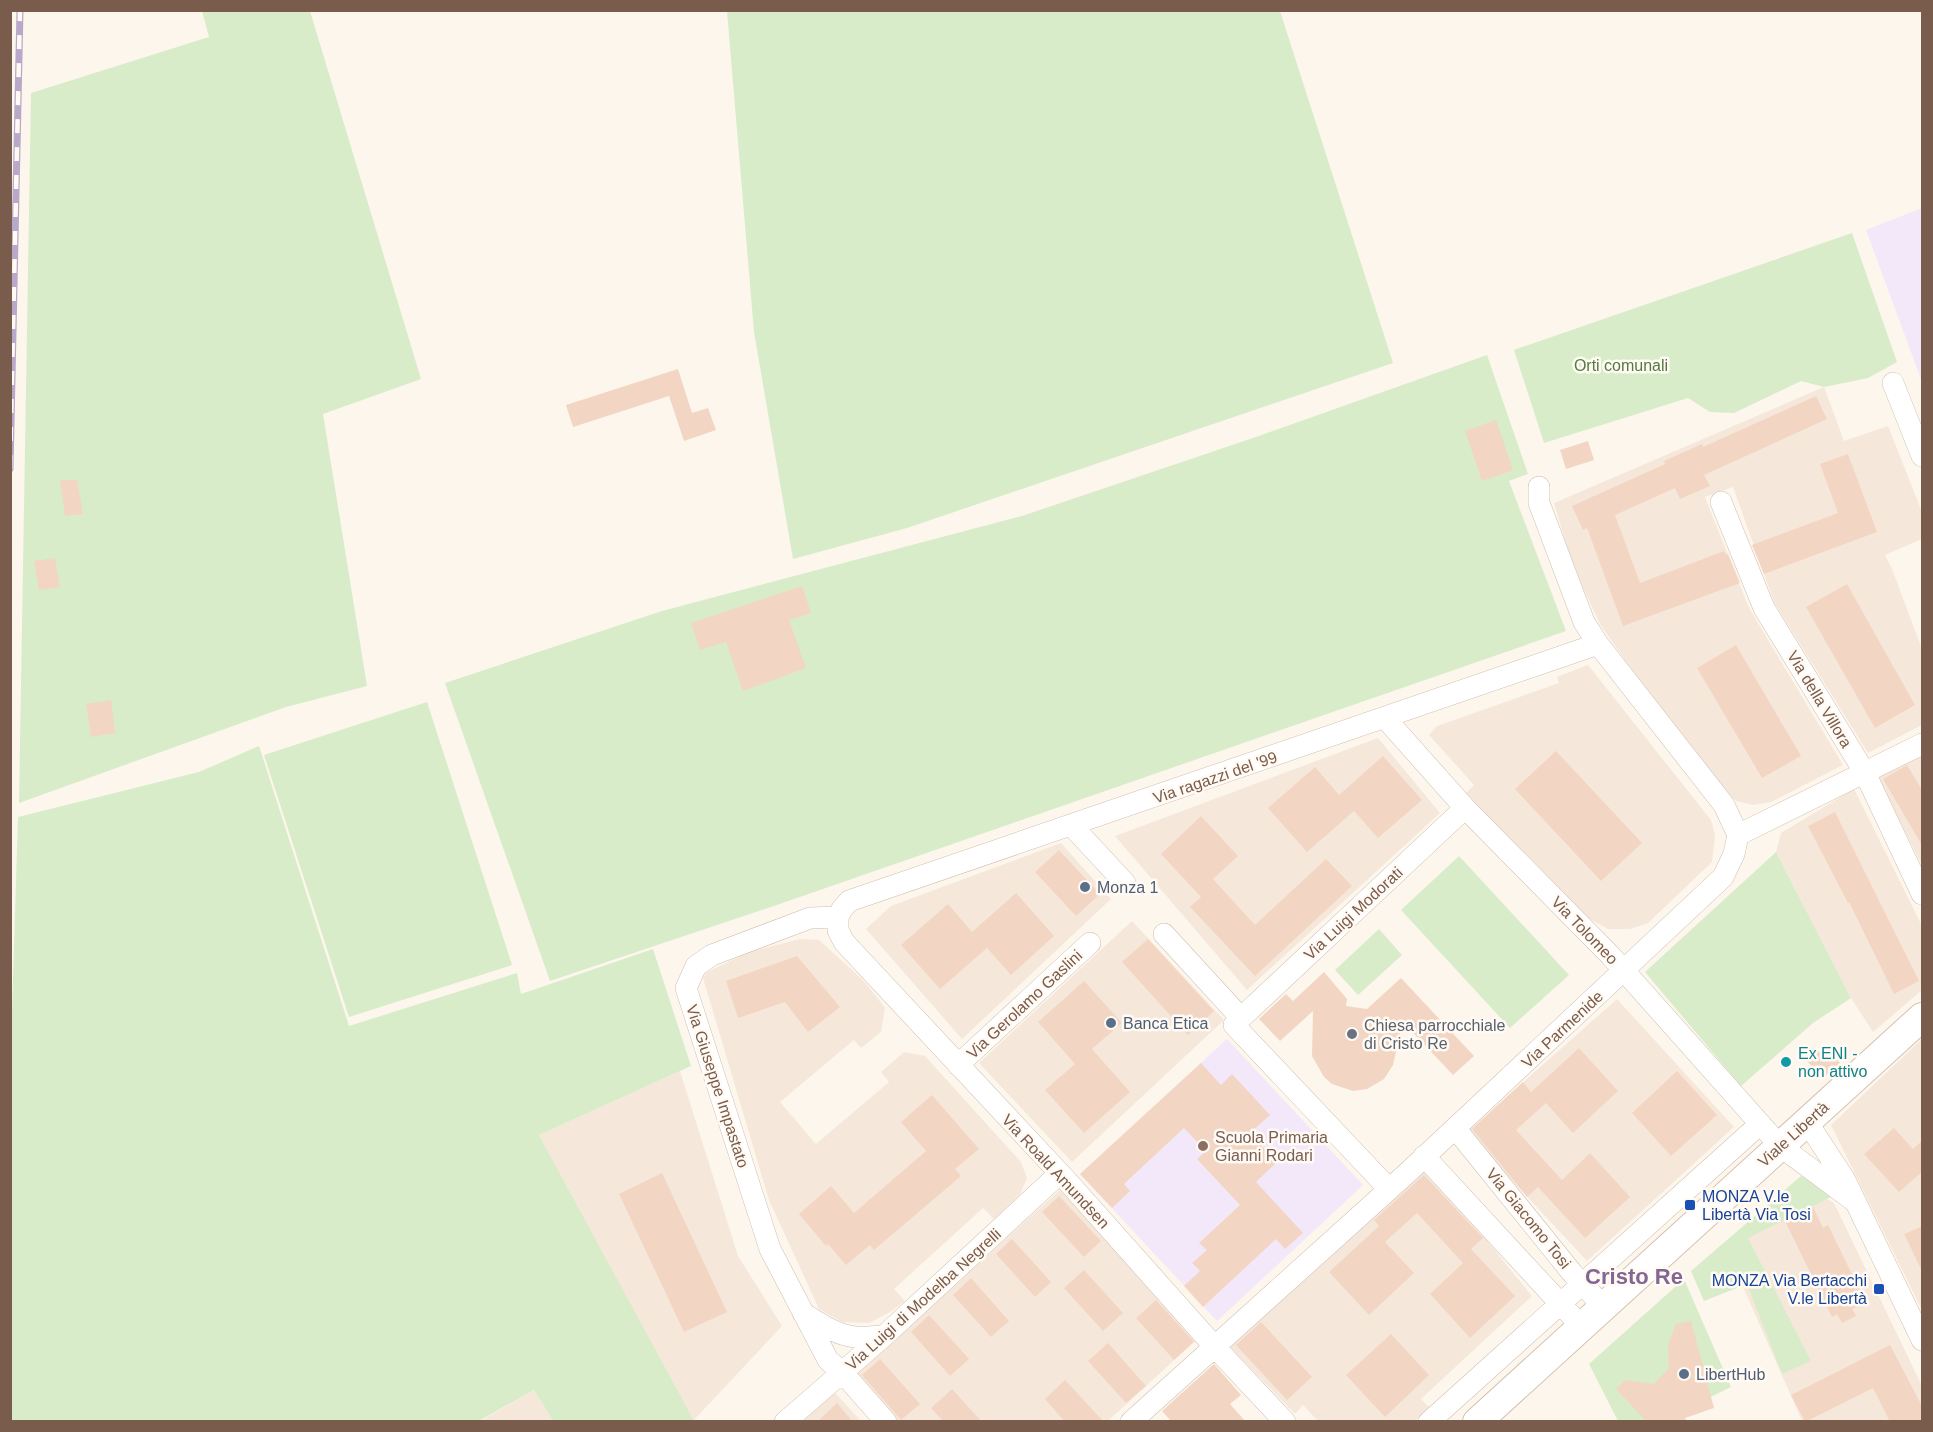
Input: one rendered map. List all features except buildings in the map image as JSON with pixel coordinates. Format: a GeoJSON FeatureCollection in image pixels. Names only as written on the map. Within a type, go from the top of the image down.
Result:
{"type":"FeatureCollection","features":[{"type":"Feature","properties":{"kind":"main road","name":"Viale Libertà"},"geometry":{"type":"LineString","coordinates":[[1477,1422],[1923,1017]]}},
{"type":"Feature","properties":{"kind":"street"},"geometry":{"type":"LineString","coordinates":[[1893,383],[1923,456]]}},
{"type":"Feature","properties":{"kind":"street"},"geometry":{"type":"LineString","coordinates":[[1539,486],[1539,503],[1584,622],[1598,644],[1724,805],[1738,835],[1923,744]]}},
{"type":"Feature","properties":{"kind":"street","name":"Via della Villora"},"geometry":{"type":"LineString","coordinates":[[1721,502],[1764,608],[1864,773],[1923,894]]}},
{"type":"Feature","properties":{"kind":"street","name":"Via ragazzi del '99"},"geometry":{"type":"LineString","coordinates":[[838,917],[849,901],[1598,644]]}},
{"type":"Feature","properties":{"kind":"street","name":"Via Tolomeo"},"geometry":{"type":"LineString","coordinates":[[1385,718],[1465,808],[1624,971],[1780,1146],[1854,1201]]}},
{"type":"Feature","properties":{"kind":"street","name":"Via Luigi Modorati"},"geometry":{"type":"LineString","coordinates":[[1241,1018],[1465,808]]}},
{"type":"Feature","properties":{"kind":"street"},"geometry":{"type":"LineString","coordinates":[[1072,826],[1125,883]]}},
{"type":"Feature","properties":{"kind":"street","name":"Via Parmenide"},"geometry":{"type":"LineString","coordinates":[[1131,1422],[1389,1189],[1723,877],[1734,854],[1738,835]]}},
{"type":"Feature","properties":{"kind":"street","name":"Via Roald Amundsen"},"geometry":{"type":"LineString","coordinates":[[838,917],[838,930],[844,942],[1285,1422]]}},
{"type":"Feature","properties":{"kind":"street","name":"Via Giuseppe Impastato"},"geometry":{"type":"LineString","coordinates":[[838,917],[810,918],[712,955],[696,966],[686,988],[770,1249],[828,1360],[843,1373],[886,1422]]}},
{"type":"Feature","properties":{"kind":"street"},"geometry":{"type":"LineString","coordinates":[[1164,934],[1241,1018],[1234,1025],[1290,1087],[1389,1189]]}},
{"type":"Feature","properties":{"kind":"street","name":"Via Gerolamo Gaslini"},"geometry":{"type":"LineString","coordinates":[[958,1065],[1090,942]]}},
{"type":"Feature","properties":{"kind":"street"},"geometry":{"type":"LineString","coordinates":[[1807,1122],[1836,1164],[1923,1340]]}},
{"type":"Feature","properties":{"kind":"street","name":"Viale Libertà"},"geometry":{"type":"LineString","coordinates":[[1429,1422],[1760,1124]]}},
{"type":"Feature","properties":{"kind":"street","name":"Via Giacomo Tosi"},"geometry":{"type":"LineString","coordinates":[[1455,1128],[1582,1284],[1604,1307]]}},
{"type":"Feature","properties":{"kind":"street","name":"Via Giacomo Tosi"},"geometry":{"type":"LineString","coordinates":[[1424,1156],[1562,1302],[1582,1327]]}},
{"type":"Feature","properties":{"kind":"street","name":"Via Luigi di Modelba Negrelli"},"geometry":{"type":"LineString","coordinates":[[785,1422],[884,1336],[1059,1174]]}},
{"type":"Feature","properties":{"kind":"street","name":"Via Giuseppe Impastato"},"geometry":{"type":"LineString","coordinates":[[803,1312],[823,1326],[839,1333],[855,1337],[884,1336]]}},
{"type":"Feature","properties":{"kind":"shaded area"},"geometry":{"type":"Polygon","coordinates":[[[1922,208],[1922,382],[1866,230],[1922,208]]]}},
{"type":"Feature","properties":{"kind":"shaded area"},"geometry":{"type":"Polygon","coordinates":[[[1824,387],[1844,441],[1888,426],[1922,512],[1922,539],[1885,555],[1922,649],[1922,725],[1868,753],[1774,602],[1733,487],[1705,497],[1749,608],[1843,765],[1771,802],[1753,805],[1737,801],[1727,794],[1638,679],[1600,624],[1572,564],[1554,503],[1824,387]]]}},
{"type":"Feature","properties":{"kind":"shaded area"},"geometry":{"type":"Polygon","coordinates":[[[1588,665],[1711,820],[1715,836],[1712,862],[1648,923],[1630,929],[1608,929],[1588,918],[1466,793],[1474,785],[1429,735],[1437,726],[1559,683],[1557,677],[1588,665]]]}},
{"type":"Feature","properties":{"kind":"shaded area"},"geometry":{"type":"Polygon","coordinates":[[[1378,738],[1440,813],[1247,990],[1115,836],[1378,738]]]}},
{"type":"Feature","properties":{"kind":"shaded area"},"geometry":{"type":"Polygon","coordinates":[[[1922,755],[1922,865],[1877,776],[1922,755]]]}},
{"type":"Feature","properties":{"kind":"shaded area"},"geometry":{"type":"Polygon","coordinates":[[[1854,789],[1922,926],[1922,990],[1873,1032],[1851,998],[1776,852],[1781,833],[1854,789]]]}},
{"type":"Feature","properties":{"kind":"shaded area"},"geometry":{"type":"Polygon","coordinates":[[[1061,843],[1111,899],[962,1039],[866,929],[891,906],[1061,843]]]}},
{"type":"Feature","properties":{"kind":"shaded area"},"geometry":{"type":"Polygon","coordinates":[[[1132,921],[1224,1020],[1072,1162],[979,1063],[1132,921]]]}},
{"type":"Feature","properties":{"kind":"shaded area"},"geometry":{"type":"Polygon","coordinates":[[[800,939],[819,940],[864,981],[885,1008],[881,1032],[861,1048],[854,1040],[780,1102],[816,1144],[889,1082],[881,1072],[904,1052],[925,1056],[1021,1162],[1027,1178],[1020,1194],[994,1219],[983,1208],[894,1289],[905,1301],[869,1323],[842,1322],[819,1309],[769,1200],[703,978],[707,972],[749,952],[800,939]]]}},
{"type":"Feature","properties":{"kind":"shaded area"},"geometry":{"type":"Polygon","coordinates":[[[1617,999],[1734,1127],[1587,1261],[1467,1132],[1617,999]]]}},
{"type":"Feature","properties":{"kind":"shaded area","name":"Scuola Primaria Gianni Rodari"},"geometry":{"type":"Polygon","coordinates":[[[1227,1039],[1363,1185],[1217,1321],[1080,1174],[1227,1039]]]}},
{"type":"Feature","properties":{"kind":"shaded area"},"geometry":{"type":"Polygon","coordinates":[[[1922,1039],[1922,1310],[1831,1125],[1922,1039]]]}},
{"type":"Feature","properties":{"kind":"shaded area"},"geometry":{"type":"Polygon","coordinates":[[[680,1071],[738,1256],[782,1326],[693,1421],[539,1135],[680,1071]]]}},
{"type":"Feature","properties":{"kind":"shaded area"},"geometry":{"type":"Polygon","coordinates":[[[1423,1171],[1484,1237],[1532,1296],[1421,1399],[1430,1408],[1415,1421],[1318,1421],[1303,1405],[1295,1414],[1229,1346],[1423,1171]]]}},
{"type":"Feature","properties":{"kind":"shaded area"},"geometry":{"type":"Polygon","coordinates":[[[1797,1181],[1834,1203],[1922,1386],[1922,1421],[1802,1421],[1726,1248],[1797,1181]]]}},
{"type":"Feature","properties":{"kind":"shaded area"},"geometry":{"type":"Polygon","coordinates":[[[1061,1189],[1197,1339],[1108,1421],[898,1421],[856,1375],[1061,1189]]]}},
{"type":"Feature","properties":{"kind":"shaded area"},"geometry":{"type":"Polygon","coordinates":[[[534,1390],[553,1421],[479,1422],[534,1390]]]}},
{"type":"Feature","properties":{"kind":"shaded area"},"geometry":{"type":"Polygon","coordinates":[[[835,1393],[861,1421],[798,1422],[835,1393]]]}},
{"type":"Feature","properties":{"kind":"green space"},"geometry":{"type":"Polygon","coordinates":[[[202,11],[310,11],[421,379],[323,414],[367,686],[286,707],[19,803],[31,93],[209,37],[202,11]]]}},
{"type":"Feature","properties":{"kind":"green space"},"geometry":{"type":"Polygon","coordinates":[[[727,11],[1280,11],[1393,363],[907,528],[793,559],[754,332],[727,11]]]}},
{"type":"Feature","properties":{"kind":"green space","name":"Orti comunali"},"geometry":{"type":"Polygon","coordinates":[[[1852,233],[1897,362],[1868,378],[1824,387],[1801,381],[1734,413],[1710,412],[1688,398],[1544,443],[1514,350],[1852,233]]]}},
{"type":"Feature","properties":{"kind":"green space"},"geometry":{"type":"Polygon","coordinates":[[[1487,355],[1528,474],[1509,481],[1566,631],[771,907],[550,981],[445,683],[662,611],[1022,516],[1256,437],[1487,355]]]}},
{"type":"Feature","properties":{"kind":"green space"},"geometry":{"type":"Polygon","coordinates":[[[427,702],[512,965],[349,1017],[264,755],[427,702]]]}},
{"type":"Feature","properties":{"kind":"green space"},"geometry":{"type":"Polygon","coordinates":[[[259,746],[349,1026],[517,973],[521,994],[653,949],[691,1066],[539,1135],[694,1421],[553,1421],[534,1390],[479,1421],[11,1421],[10,1076],[18,817],[199,772],[259,746]]]}},
{"type":"Feature","properties":{"kind":"green space"},"geometry":{"type":"Polygon","coordinates":[[[1776,852],[1851,998],[1813,1023],[1741,1086],[1645,972],[1776,852]]]}},
{"type":"Feature","properties":{"kind":"green space"},"geometry":{"type":"Polygon","coordinates":[[[1459,856],[1569,975],[1510,1028],[1401,910],[1459,856]]]}},
{"type":"Feature","properties":{"kind":"green space"},"geometry":{"type":"Polygon","coordinates":[[[1379,929],[1402,955],[1358,995],[1335,970],[1379,929]]]}},
{"type":"Feature","properties":{"kind":"green space"},"geometry":{"type":"Polygon","coordinates":[[[1801,1176],[1833,1196],[1748,1238],[1811,1361],[1782,1374],[1747,1284],[1704,1301],[1691,1271],[1801,1176]]]}},
{"type":"Feature","properties":{"kind":"green space"},"geometry":{"type":"Polygon","coordinates":[[[1684,1279],[1731,1387],[1682,1411],[1686,1421],[1618,1421],[1589,1364],[1684,1279]]]}},
{"type":"Feature","properties":{"kind":"railway"},"geometry":{"type":"LineString","coordinates":[[10,469],[20,10]]}},
{"type":"Feature","properties":{"kind":"place","name":"Monza 1"},"geometry":{"type":"Point","coordinates":[1085,887]}},
{"type":"Feature","properties":{"kind":"place","name":"Banca Etica"},"geometry":{"type":"Point","coordinates":[1111,1023]}},
{"type":"Feature","properties":{"kind":"place","name":"Chiesa parrocchiale di Cristo Re"},"geometry":{"type":"Point","coordinates":[1352,1034]}},
{"type":"Feature","properties":{"kind":"place","name":"Ex ENI - non attivo"},"geometry":{"type":"Point","coordinates":[1786,1062]}},
{"type":"Feature","properties":{"kind":"place","name":"Scuola Primaria Gianni Rodari"},"geometry":{"type":"Point","coordinates":[1203,1146]}},
{"type":"Feature","properties":{"kind":"place","name":"MONZA V.le Libertà Via Tosi"},"geometry":{"type":"Point","coordinates":[1690,1205]}},
{"type":"Feature","properties":{"kind":"place","name":"MONZA Via Bertacchi V.le Libertà"},"geometry":{"type":"Point","coordinates":[1879,1289]}},
{"type":"Feature","properties":{"kind":"place","name":"LibertHub"},"geometry":{"type":"Point","coordinates":[1684,1374]}},
{"type":"Feature","properties":{"kind":"district","name":"Cristo Re"},"geometry":{"type":"Point","coordinates":[1634,1276]}}]}
